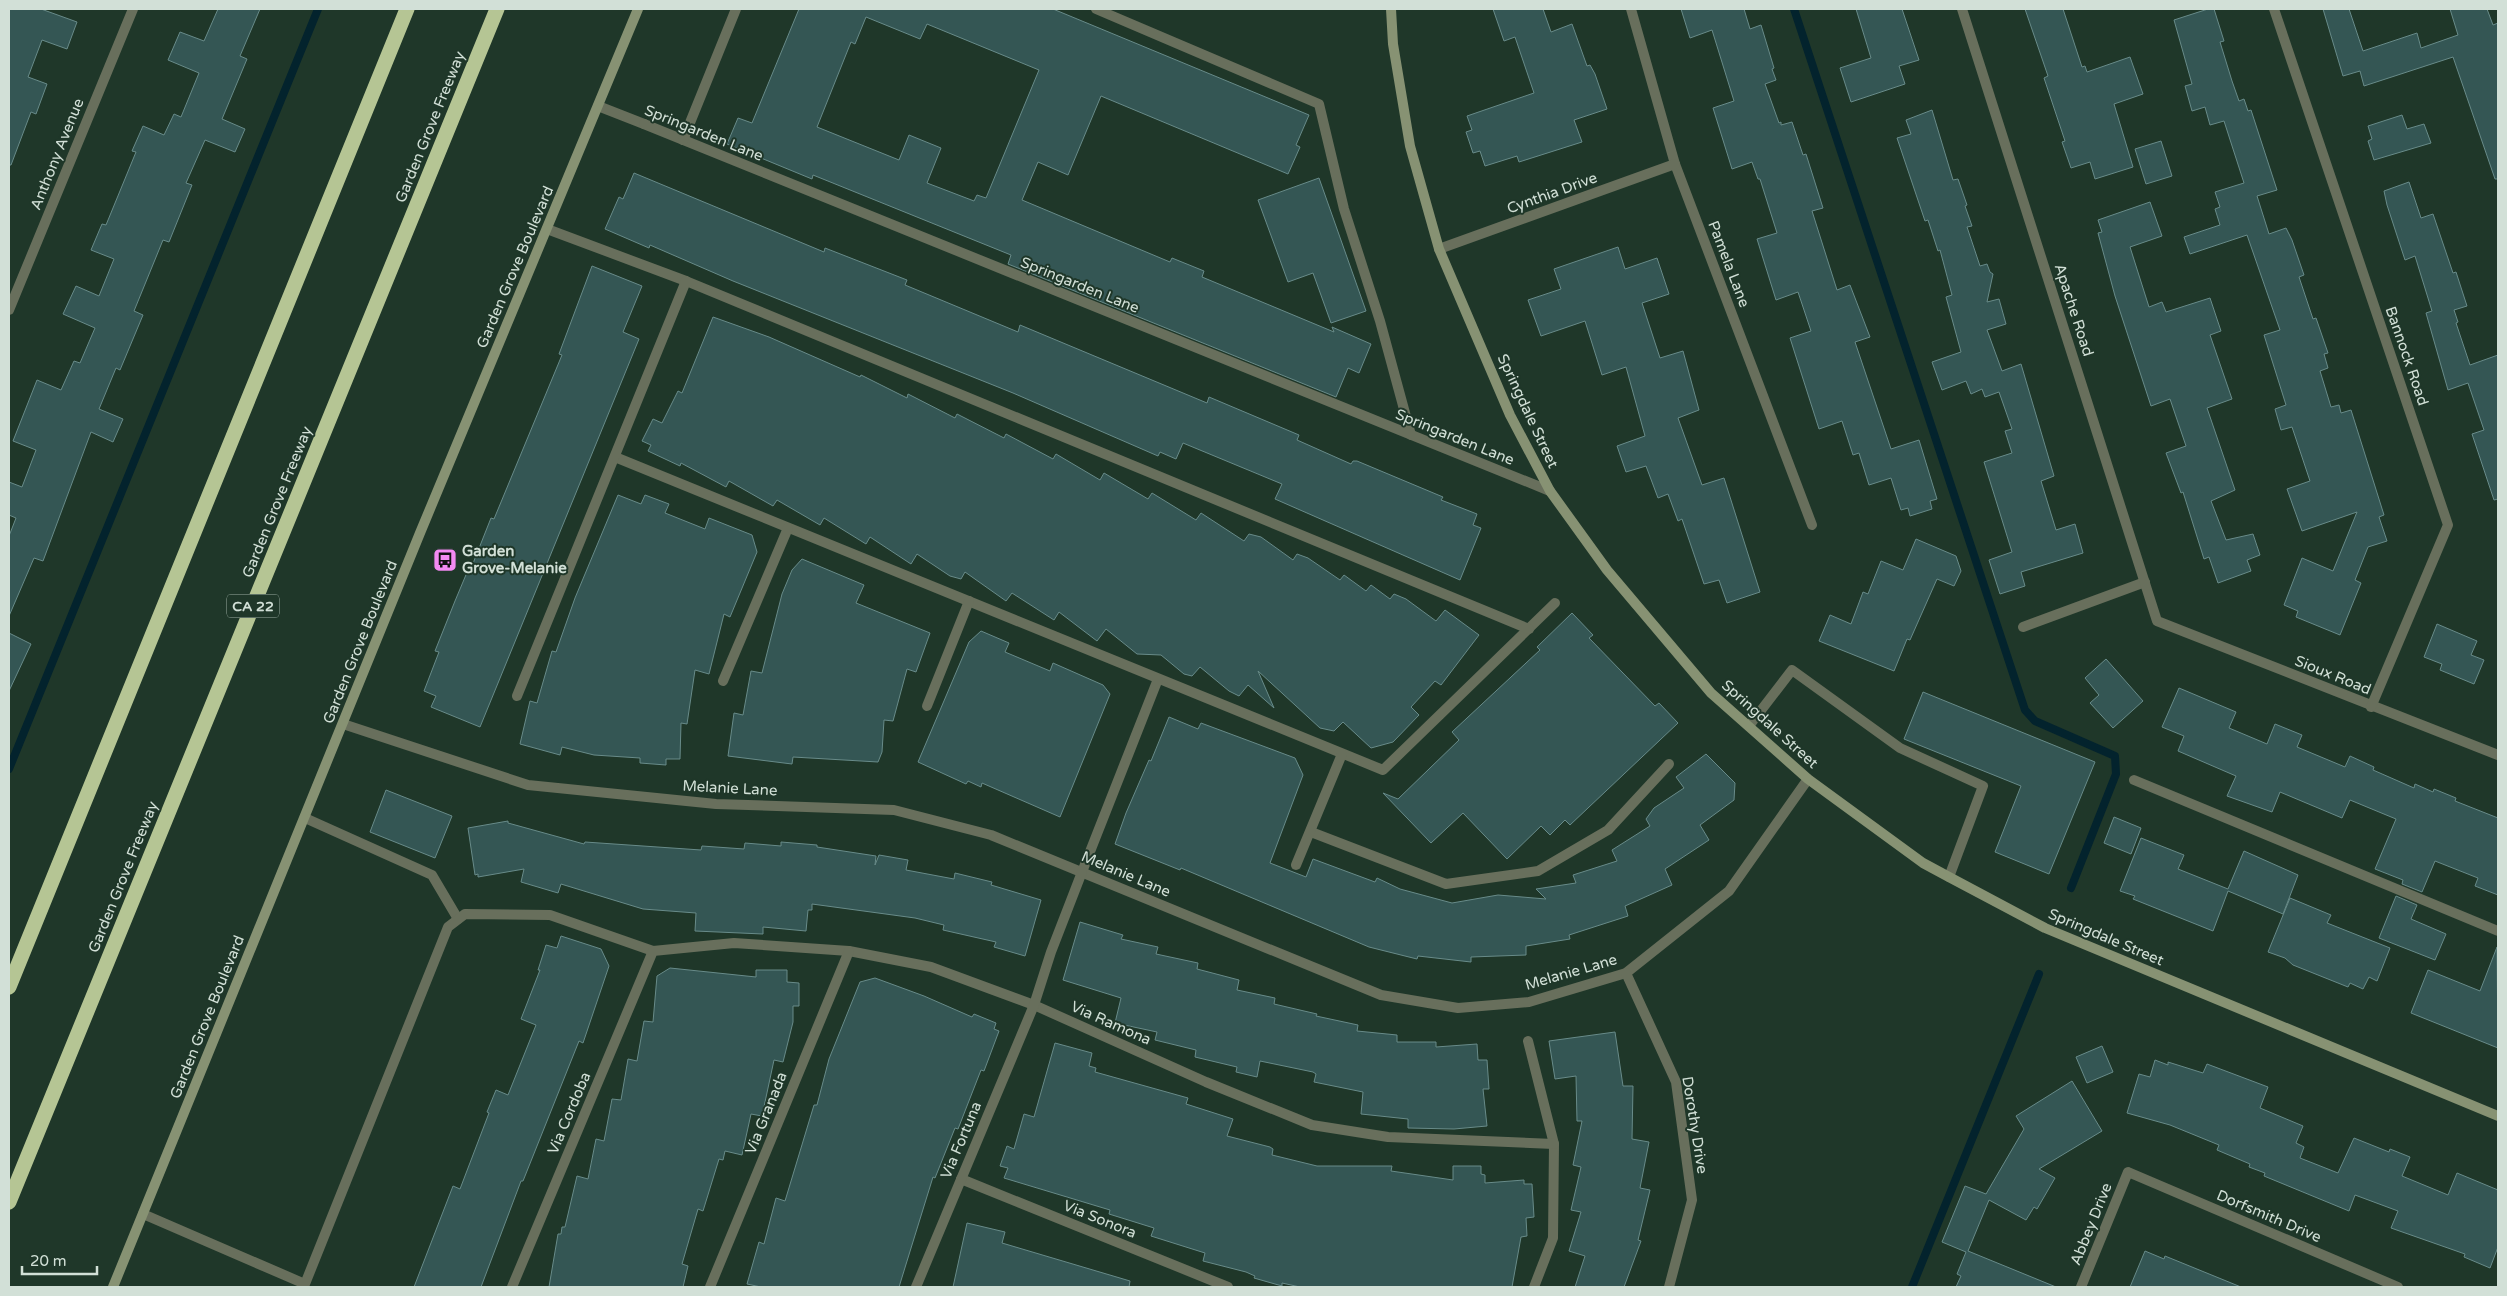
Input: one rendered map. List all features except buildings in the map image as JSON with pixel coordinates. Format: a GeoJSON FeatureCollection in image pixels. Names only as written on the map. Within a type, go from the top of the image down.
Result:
{"type":"FeatureCollection","features":[{"type":"Feature","properties":{"kind":"highway"},"geometry":{"type":"LineString","coordinates":[[9,987],[407,9]]}},
{"type":"Feature","properties":{"kind":"highway","name":"Garden Grove Freeway"},"geometry":{"type":"LineString","coordinates":[[9,1202],[497,9]]}},
{"type":"Feature","properties":{"kind":"main road","name":"Garden Grove Boulevard"},"geometry":{"type":"LineString","coordinates":[[113,1287],[420,533],[638,9]]}},
{"type":"Feature","properties":{"kind":"main road","name":"Springdale Street"},"geometry":{"type":"LineString","coordinates":[[1391,9],[1393,44],[1410,146],[1439,249],[1510,415],[1550,491],[1619,584],[1711,693],[1808,778],[1923,862],[1949,877],[2045,928],[2498,1116]]}},
{"type":"Feature","properties":{"kind":"street","name":"Anthony Avenue"},"geometry":{"type":"LineString","coordinates":[[9,310],[133,9]]}},
{"type":"Feature","properties":{"kind":"street"},"geometry":{"type":"LineString","coordinates":[[683,140],[736,9]]}},
{"type":"Feature","properties":{"kind":"street"},"geometry":{"type":"LineString","coordinates":[[1096,9],[1319,104],[1344,209],[1380,321],[1411,435]]}},
{"type":"Feature","properties":{"kind":"street","name":"Pamela Lane"},"geometry":{"type":"LineString","coordinates":[[1631,9],[1675,164],[1812,525]]}},
{"type":"Feature","properties":{"kind":"street","name":"Apache Road"},"geometry":{"type":"LineString","coordinates":[[1962,9],[2157,621]]}},
{"type":"Feature","properties":{"kind":"street","name":"Bannock Road"},"geometry":{"type":"LineString","coordinates":[[2274,9],[2448,524],[2372,707]]}},
{"type":"Feature","properties":{"kind":"street","name":"Springarden Lane"},"geometry":{"type":"LineString","coordinates":[[598,106],[1550,491]]}},
{"type":"Feature","properties":{"kind":"street","name":"Cynthia Drive"},"geometry":{"type":"LineString","coordinates":[[1439,249],[1675,164]]}},
{"type":"Feature","properties":{"kind":"street"},"geometry":{"type":"LineString","coordinates":[[547,229],[686,281],[1529,629]]}},
{"type":"Feature","properties":{"kind":"street"},"geometry":{"type":"LineString","coordinates":[[517,696],[686,281]]}},
{"type":"Feature","properties":{"kind":"street"},"geometry":{"type":"LineString","coordinates":[[615,457],[1383,770],[1555,603]]}},
{"type":"Feature","properties":{"kind":"street"},"geometry":{"type":"LineString","coordinates":[[723,681],[788,528]]}},
{"type":"Feature","properties":{"kind":"street"},"geometry":{"type":"LineString","coordinates":[[2022,627],[2145,582]]}},
{"type":"Feature","properties":{"kind":"street"},"geometry":{"type":"LineString","coordinates":[[927,706],[968,601]]}},
{"type":"Feature","properties":{"kind":"street","name":"Sioux Road"},"geometry":{"type":"LineString","coordinates":[[2157,621],[2498,755]]}},
{"type":"Feature","properties":{"kind":"street"},"geometry":{"type":"LineString","coordinates":[[1749,726],[1792,670],[1900,748],[1982,786],[1949,877]]}},
{"type":"Feature","properties":{"kind":"street","name":"Via Fortuna"},"geometry":{"type":"LineString","coordinates":[[916,1287],[1034,1005],[1051,952],[1158,678]]}},
{"type":"Feature","properties":{"kind":"street","name":"Melanie Lane"},"geometry":{"type":"LineString","coordinates":[[343,724],[528,785],[716,804],[894,810],[991,835],[1380,996],[1458,1008],[1529,1002],[1626,974],[1729,890],[1808,778]]}},
{"type":"Feature","properties":{"kind":"street"},"geometry":{"type":"LineString","coordinates":[[1296,865],[1342,754]]}},
{"type":"Feature","properties":{"kind":"street"},"geometry":{"type":"LineString","coordinates":[[1311,832],[1446,884],[1538,871],[1608,830],[1670,764]]}},
{"type":"Feature","properties":{"kind":"street"},"geometry":{"type":"LineString","coordinates":[[2134,780],[2498,931]]}},
{"type":"Feature","properties":{"kind":"street"},"geometry":{"type":"LineString","coordinates":[[305,818],[432,876],[458,919]]}},
{"type":"Feature","properties":{"kind":"street"},"geometry":{"type":"LineString","coordinates":[[143,1214],[305,1284],[448,927],[465,914],[550,915],[654,951]]}},
{"type":"Feature","properties":{"kind":"street","name":"Via Ramona"},"geometry":{"type":"LineString","coordinates":[[654,951],[734,943],[849,951],[931,967],[1034,1005],[1206,1082],[1312,1125],[1388,1137],[1554,1144]]}},
{"type":"Feature","properties":{"kind":"street","name":"Via Cordoba"},"geometry":{"type":"LineString","coordinates":[[512,1287],[654,951]]}},
{"type":"Feature","properties":{"kind":"street","name":"Via Granada"},"geometry":{"type":"LineString","coordinates":[[710,1287],[849,951]]}},
{"type":"Feature","properties":{"kind":"street","name":"Dorothy Drive"},"geometry":{"type":"LineString","coordinates":[[1626,974],[1676,1082],[1692,1200],[1669,1287]]}},
{"type":"Feature","properties":{"kind":"street"},"geometry":{"type":"LineString","coordinates":[[1528,1041],[1554,1144],[1553,1238],[1534,1287]]}},
{"type":"Feature","properties":{"kind":"street","name":"Abbey Drive"},"geometry":{"type":"LineString","coordinates":[[2081,1287],[2128,1172]]}},
{"type":"Feature","properties":{"kind":"street","name":"Dorfsmith Drive"},"geometry":{"type":"LineString","coordinates":[[2128,1172],[2398,1287]]}},
{"type":"Feature","properties":{"kind":"street","name":"Via Sonora"},"geometry":{"type":"LineString","coordinates":[[961,1180],[1228,1287]]}},
{"type":"Feature","properties":{"kind":"waterway"},"geometry":{"type":"LineString","coordinates":[[9,769],[318,9]]}},
{"type":"Feature","properties":{"kind":"waterway"},"geometry":{"type":"LineString","coordinates":[[1794,9],[2025,710],[2035,721],[2115,756],[2116,774],[2071,888]]}},
{"type":"Feature","properties":{"kind":"waterway"},"geometry":{"type":"LineString","coordinates":[[1912,1287],[2039,974]]}},
{"type":"Feature","properties":{"kind":"place","name":"Garden Grove-Melanie"},"geometry":{"type":"Point","coordinates":[445,560]}}]}
